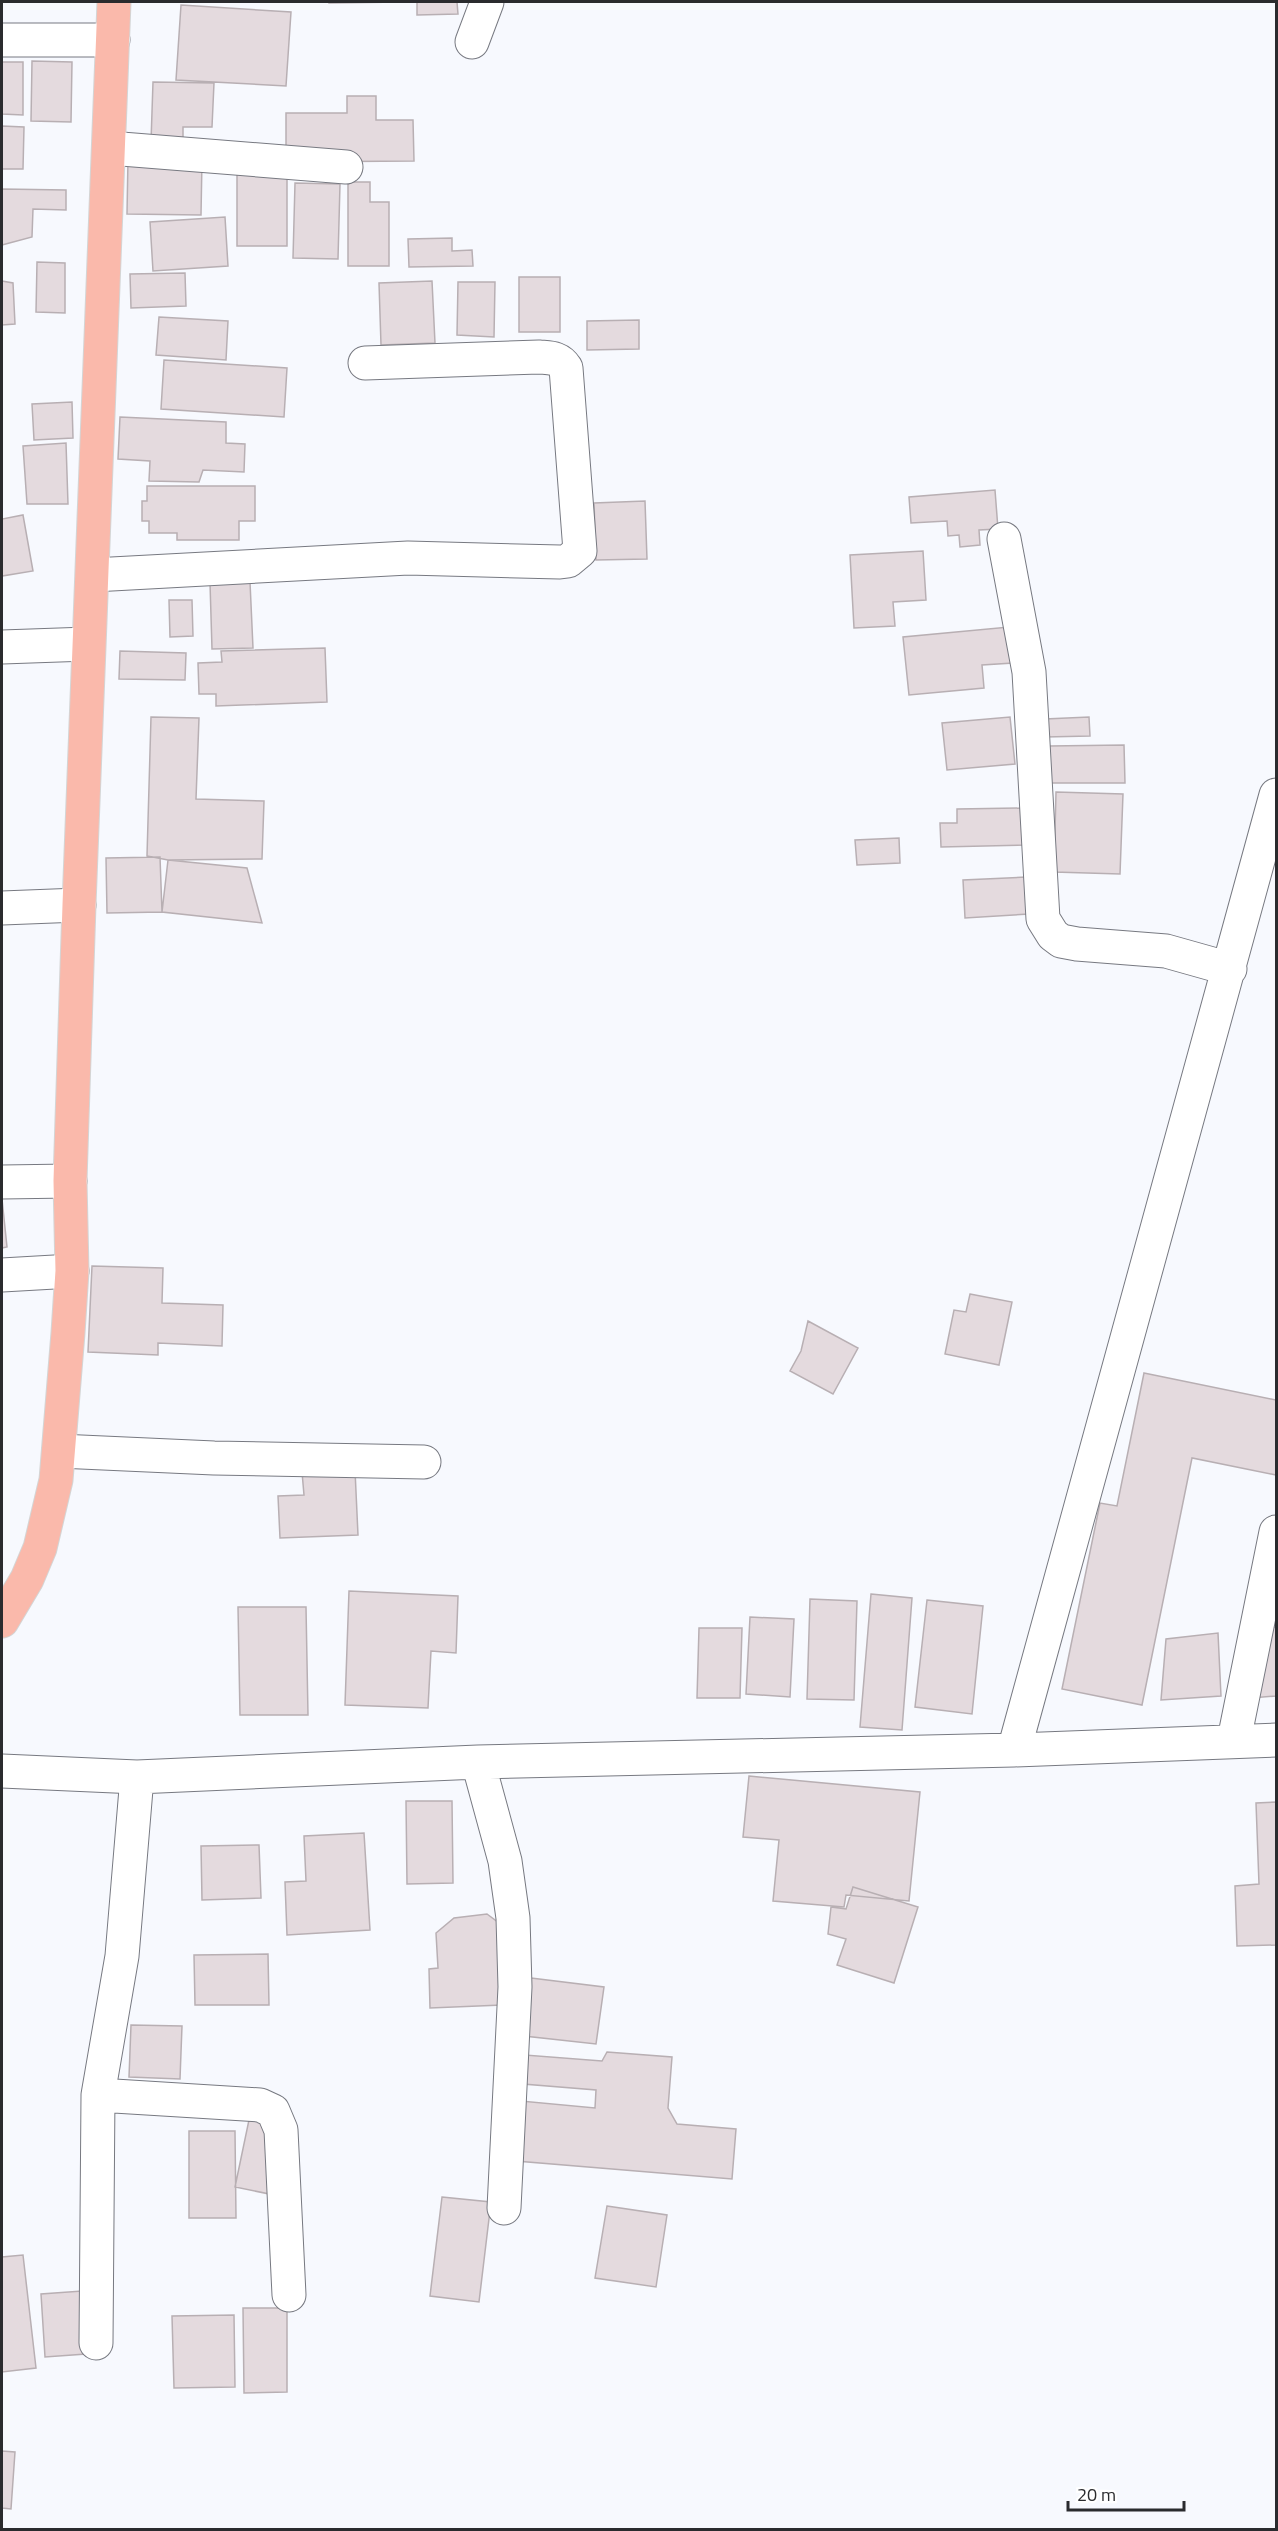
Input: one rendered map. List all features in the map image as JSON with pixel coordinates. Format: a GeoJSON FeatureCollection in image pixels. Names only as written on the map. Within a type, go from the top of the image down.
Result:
{"type":"FeatureCollection","features":[{"type":"Feature","properties":{"kind":"main road"},"geometry":{"type":"LineString","coordinates":[[2,1621],[27,1579],[40,1548],[56,1480],[72,1271],[70,1180],[79,905],[114,2]]}},
{"type":"Feature","properties":{"kind":"street"},"geometry":{"type":"LineString","coordinates":[[472,42],[486,2]]}},
{"type":"Feature","properties":{"kind":"street"},"geometry":{"type":"LineString","coordinates":[[2,40],[113,40]]}},
{"type":"Feature","properties":{"kind":"street"},"geometry":{"type":"LineString","coordinates":[[109,148],[346,167]]}},
{"type":"Feature","properties":{"kind":"street"},"geometry":{"type":"LineString","coordinates":[[93,575],[408,558],[560,562],[568,561],[580,551],[566,368],[562,363],[556,358],[539,357],[364,363]]}},
{"type":"Feature","properties":{"kind":"street"},"geometry":{"type":"LineString","coordinates":[[1004,539],[1029,672],[1043,919],[1053,935],[1061,940],[1077,944],[1166,951],[1230,969]]}},
{"type":"Feature","properties":{"kind":"street"},"geometry":{"type":"LineString","coordinates":[[2,647],[88,644]]}},
{"type":"Feature","properties":{"kind":"street"},"geometry":{"type":"LineString","coordinates":[[1014,1750],[1276,795]]}},
{"type":"Feature","properties":{"kind":"street"},"geometry":{"type":"LineString","coordinates":[[2,908],[79,905]]}},
{"type":"Feature","properties":{"kind":"street"},"geometry":{"type":"LineString","coordinates":[[2,1182],[70,1180]]}},
{"type":"Feature","properties":{"kind":"street"},"geometry":{"type":"LineString","coordinates":[[2,1275],[72,1271]]}},
{"type":"Feature","properties":{"kind":"street"},"geometry":{"type":"LineString","coordinates":[[59,1451],[214,1458],[424,1462]]}},
{"type":"Feature","properties":{"kind":"street"},"geometry":{"type":"LineString","coordinates":[[1234,1740],[1276,1532]]}},
{"type":"Feature","properties":{"kind":"street"},"geometry":{"type":"LineString","coordinates":[[2,1771],[136,1777],[478,1761],[1014,1750],[1276,1740]]}},
{"type":"Feature","properties":{"kind":"street"},"geometry":{"type":"LineString","coordinates":[[478,1761],[505,1861],[513,1918],[515,1987],[504,2208]]}},
{"type":"Feature","properties":{"kind":"street"},"geometry":{"type":"LineString","coordinates":[[96,2343],[98,2095],[122,1956],[136,1777]]}},
{"type":"Feature","properties":{"kind":"street"},"geometry":{"type":"LineString","coordinates":[[98,2095],[260,2105],[273,2111],[281,2130],[289,2295]]}},
{"type":"Feature","properties":{"kind":"building"},"geometry":{"type":"Polygon","coordinates":[[[329,2],[403,2],[329,3],[329,2]]]}},
{"type":"Feature","properties":{"kind":"building"},"geometry":{"type":"Polygon","coordinates":[[[417,2],[457,2],[458,14],[417,15],[417,2]]]}},
{"type":"Feature","properties":{"kind":"building"},"geometry":{"type":"Polygon","coordinates":[[[181,5],[291,12],[286,86],[176,80],[181,5]]]}},
{"type":"Feature","properties":{"kind":"building"},"geometry":{"type":"Polygon","coordinates":[[[32,61],[72,62],[71,122],[31,121],[32,61]]]}},
{"type":"Feature","properties":{"kind":"building"},"geometry":{"type":"Polygon","coordinates":[[[2,62],[23,62],[23,115],[2,114],[2,62]]]}},
{"type":"Feature","properties":{"kind":"building"},"geometry":{"type":"Polygon","coordinates":[[[153,82],[214,83],[212,127],[183,127],[183,143],[151,142],[153,82]]]}},
{"type":"Feature","properties":{"kind":"building"},"geometry":{"type":"Polygon","coordinates":[[[347,96],[376,96],[376,120],[413,120],[414,161],[286,162],[286,113],[347,113],[347,96]]]}},
{"type":"Feature","properties":{"kind":"building"},"geometry":{"type":"Polygon","coordinates":[[[2,126],[24,127],[23,169],[2,169],[2,126]]]}},
{"type":"Feature","properties":{"kind":"building"},"geometry":{"type":"Polygon","coordinates":[[[128,159],[202,160],[201,215],[127,214],[128,159]]]}},
{"type":"Feature","properties":{"kind":"building"},"geometry":{"type":"Polygon","coordinates":[[[237,168],[287,169],[287,246],[237,246],[237,168]]]}},
{"type":"Feature","properties":{"kind":"building"},"geometry":{"type":"Polygon","coordinates":[[[348,182],[370,182],[370,202],[389,202],[389,266],[348,266],[348,182]]]}},
{"type":"Feature","properties":{"kind":"building"},"geometry":{"type":"Polygon","coordinates":[[[295,183],[340,184],[338,259],[293,258],[295,183]]]}},
{"type":"Feature","properties":{"kind":"building"},"geometry":{"type":"Polygon","coordinates":[[[2,189],[66,190],[66,210],[33,209],[32,237],[2,245],[2,189]]]}},
{"type":"Feature","properties":{"kind":"building"},"geometry":{"type":"Polygon","coordinates":[[[225,217],[228,266],[153,271],[150,222],[225,217]]]}},
{"type":"Feature","properties":{"kind":"building"},"geometry":{"type":"Polygon","coordinates":[[[452,238],[452,251],[472,250],[473,266],[409,267],[408,239],[452,238]]]}},
{"type":"Feature","properties":{"kind":"building"},"geometry":{"type":"Polygon","coordinates":[[[37,262],[65,263],[65,313],[36,312],[37,262]]]}},
{"type":"Feature","properties":{"kind":"building"},"geometry":{"type":"Polygon","coordinates":[[[185,273],[186,306],[131,308],[130,274],[185,273]]]}},
{"type":"Feature","properties":{"kind":"building"},"geometry":{"type":"Polygon","coordinates":[[[519,277],[560,277],[560,332],[519,332],[519,277]]]}},
{"type":"Feature","properties":{"kind":"building"},"geometry":{"type":"Polygon","coordinates":[[[2,281],[13,283],[15,324],[2,325],[2,281]]]}},
{"type":"Feature","properties":{"kind":"building"},"geometry":{"type":"Polygon","coordinates":[[[432,281],[435,343],[381,345],[379,283],[432,281]]]}},
{"type":"Feature","properties":{"kind":"building"},"geometry":{"type":"Polygon","coordinates":[[[458,282],[495,282],[494,337],[457,335],[458,282]]]}},
{"type":"Feature","properties":{"kind":"building"},"geometry":{"type":"Polygon","coordinates":[[[159,317],[228,321],[226,360],[156,355],[159,317]]]}},
{"type":"Feature","properties":{"kind":"building"},"geometry":{"type":"Polygon","coordinates":[[[639,320],[639,349],[587,350],[587,321],[639,320]]]}},
{"type":"Feature","properties":{"kind":"building"},"geometry":{"type":"Polygon","coordinates":[[[164,360],[287,368],[284,417],[161,409],[164,360]]]}},
{"type":"Feature","properties":{"kind":"building"},"geometry":{"type":"Polygon","coordinates":[[[72,402],[73,438],[34,440],[32,404],[72,402]]]}},
{"type":"Feature","properties":{"kind":"building"},"geometry":{"type":"Polygon","coordinates":[[[120,417],[226,422],[226,443],[245,444],[244,472],[203,470],[199,482],[149,481],[150,461],[118,459],[120,417]]]}},
{"type":"Feature","properties":{"kind":"building"},"geometry":{"type":"Polygon","coordinates":[[[66,443],[68,504],[27,504],[23,446],[66,443]]]}},
{"type":"Feature","properties":{"kind":"building"},"geometry":{"type":"Polygon","coordinates":[[[147,486],[255,486],[255,521],[239,521],[239,540],[177,540],[177,533],[149,533],[149,521],[142,521],[142,501],[147,501],[147,486]]]}},
{"type":"Feature","properties":{"kind":"building"},"geometry":{"type":"Polygon","coordinates":[[[995,490],[998,529],[979,530],[980,545],[960,547],[959,535],[948,536],[947,521],[911,523],[909,497],[995,490]]]}},
{"type":"Feature","properties":{"kind":"building"},"geometry":{"type":"Polygon","coordinates":[[[645,501],[647,559],[596,560],[594,503],[645,501]]]}},
{"type":"Feature","properties":{"kind":"building"},"geometry":{"type":"Polygon","coordinates":[[[23,515],[33,571],[2,576],[2,519],[23,515]]]}},
{"type":"Feature","properties":{"kind":"building"},"geometry":{"type":"Polygon","coordinates":[[[923,551],[926,600],[893,602],[895,626],[854,628],[850,555],[923,551]]]}},
{"type":"Feature","properties":{"kind":"building"},"geometry":{"type":"Polygon","coordinates":[[[250,582],[253,648],[212,649],[210,583],[250,582]]]}},
{"type":"Feature","properties":{"kind":"building"},"geometry":{"type":"Polygon","coordinates":[[[169,600],[192,600],[193,636],[170,637],[169,600]]]}},
{"type":"Feature","properties":{"kind":"building"},"geometry":{"type":"Polygon","coordinates":[[[1009,627],[1013,663],[982,665],[984,688],[909,695],[903,637],[1009,627]]]}},
{"type":"Feature","properties":{"kind":"building"},"geometry":{"type":"Polygon","coordinates":[[[325,648],[327,702],[216,706],[216,694],[199,694],[198,663],[222,662],[221,651],[325,648]]]}},
{"type":"Feature","properties":{"kind":"building"},"geometry":{"type":"Polygon","coordinates":[[[120,651],[186,653],[185,680],[119,679],[120,651]]]}},
{"type":"Feature","properties":{"kind":"building"},"geometry":{"type":"Polygon","coordinates":[[[151,717],[199,718],[196,799],[264,801],[262,859],[168,860],[147,856],[151,717]]]}},
{"type":"Feature","properties":{"kind":"building"},"geometry":{"type":"Polygon","coordinates":[[[1010,717],[1015,764],[947,770],[942,723],[1010,717]]]}},
{"type":"Feature","properties":{"kind":"building"},"geometry":{"type":"Polygon","coordinates":[[[1089,717],[1090,736],[1045,737],[1045,719],[1089,717]]]}},
{"type":"Feature","properties":{"kind":"building"},"geometry":{"type":"Polygon","coordinates":[[[1124,745],[1125,783],[1050,783],[1049,746],[1124,745]]]}},
{"type":"Feature","properties":{"kind":"building"},"geometry":{"type":"Polygon","coordinates":[[[1056,792],[1123,794],[1120,874],[1054,872],[1056,792]]]}},
{"type":"Feature","properties":{"kind":"building"},"geometry":{"type":"Polygon","coordinates":[[[1026,808],[1027,845],[941,847],[940,823],[957,823],[957,809],[1026,808]]]}},
{"type":"Feature","properties":{"kind":"building"},"geometry":{"type":"Polygon","coordinates":[[[899,838],[900,863],[857,865],[855,840],[899,838]]]}},
{"type":"Feature","properties":{"kind":"building"},"geometry":{"type":"Polygon","coordinates":[[[160,857],[162,912],[107,913],[106,858],[160,857]]]}},
{"type":"Feature","properties":{"kind":"building"},"geometry":{"type":"Polygon","coordinates":[[[168,860],[247,868],[262,923],[162,912],[168,860]]]}},
{"type":"Feature","properties":{"kind":"building"},"geometry":{"type":"Polygon","coordinates":[[[1026,877],[1029,914],[965,918],[963,880],[1026,877]]]}},
{"type":"Feature","properties":{"kind":"building"},"geometry":{"type":"Polygon","coordinates":[[[2,1199],[7,1247],[2,1248],[2,1199]]]}},
{"type":"Feature","properties":{"kind":"building"},"geometry":{"type":"Polygon","coordinates":[[[92,1266],[163,1268],[162,1303],[223,1305],[222,1346],[158,1343],[158,1355],[88,1352],[92,1266]]]}},
{"type":"Feature","properties":{"kind":"building"},"geometry":{"type":"Polygon","coordinates":[[[970,1294],[1012,1302],[999,1365],[945,1354],[954,1310],[966,1312],[970,1294]]]}},
{"type":"Feature","properties":{"kind":"building"},"geometry":{"type":"Polygon","coordinates":[[[808,1321],[858,1348],[833,1394],[790,1371],[801,1351],[808,1321]]]}},
{"type":"Feature","properties":{"kind":"building"},"geometry":{"type":"Polygon","coordinates":[[[1144,1373],[1276,1400],[1276,1475],[1192,1458],[1142,1705],[1062,1689],[1100,1503],[1117,1506],[1144,1373]]]}},
{"type":"Feature","properties":{"kind":"building"},"geometry":{"type":"Polygon","coordinates":[[[355,1470],[358,1535],[280,1538],[278,1496],[304,1495],[302,1472],[355,1470]]]}},
{"type":"Feature","properties":{"kind":"building"},"geometry":{"type":"Polygon","coordinates":[[[349,1591],[458,1596],[456,1653],[431,1651],[428,1708],[345,1705],[349,1591]]]}},
{"type":"Feature","properties":{"kind":"building"},"geometry":{"type":"Polygon","coordinates":[[[871,1594],[912,1598],[902,1730],[860,1727],[871,1594]]]}},
{"type":"Feature","properties":{"kind":"building"},"geometry":{"type":"Polygon","coordinates":[[[810,1599],[857,1601],[854,1700],[807,1699],[810,1599]]]}},
{"type":"Feature","properties":{"kind":"building"},"geometry":{"type":"Polygon","coordinates":[[[927,1600],[983,1606],[972,1714],[915,1707],[927,1600]]]}},
{"type":"Feature","properties":{"kind":"building"},"geometry":{"type":"Polygon","coordinates":[[[238,1607],[306,1607],[308,1715],[240,1715],[238,1607]]]}},
{"type":"Feature","properties":{"kind":"building"},"geometry":{"type":"Polygon","coordinates":[[[750,1617],[794,1619],[790,1697],[746,1694],[750,1617]]]}},
{"type":"Feature","properties":{"kind":"building"},"geometry":{"type":"Polygon","coordinates":[[[1276,1627],[1276,1696],[1251,1698],[1248,1628],[1276,1627]]]}},
{"type":"Feature","properties":{"kind":"building"},"geometry":{"type":"Polygon","coordinates":[[[699,1628],[742,1628],[740,1698],[697,1698],[699,1628]]]}},
{"type":"Feature","properties":{"kind":"building"},"geometry":{"type":"Polygon","coordinates":[[[1218,1633],[1221,1696],[1161,1700],[1166,1639],[1218,1633]]]}},
{"type":"Feature","properties":{"kind":"building"},"geometry":{"type":"Polygon","coordinates":[[[749,1776],[920,1792],[909,1901],[846,1895],[844,1907],[773,1901],[779,1840],[743,1837],[749,1776]]]}},
{"type":"Feature","properties":{"kind":"building"},"geometry":{"type":"Polygon","coordinates":[[[406,1801],[452,1801],[453,1883],[407,1884],[406,1801]]]}},
{"type":"Feature","properties":{"kind":"building"},"geometry":{"type":"Polygon","coordinates":[[[1276,1802],[1276,1945],[1237,1946],[1235,1886],[1259,1884],[1256,1803],[1276,1802]]]}},
{"type":"Feature","properties":{"kind":"building"},"geometry":{"type":"Polygon","coordinates":[[[364,1833],[370,1930],[287,1935],[285,1882],[306,1881],[304,1836],[364,1833]]]}},
{"type":"Feature","properties":{"kind":"building"},"geometry":{"type":"Polygon","coordinates":[[[259,1845],[261,1898],[202,1900],[201,1846],[259,1845]]]}},
{"type":"Feature","properties":{"kind":"building"},"geometry":{"type":"Polygon","coordinates":[[[853,1887],[918,1907],[894,1983],[837,1965],[846,1939],[828,1934],[831,1907],[846,1909],[853,1887]]]}},
{"type":"Feature","properties":{"kind":"building"},"geometry":{"type":"Polygon","coordinates":[[[487,1914],[499,1923],[502,2005],[430,2008],[429,1969],[438,1968],[436,1933],[454,1918],[487,1914]]]}},
{"type":"Feature","properties":{"kind":"building"},"geometry":{"type":"Polygon","coordinates":[[[268,1954],[269,2005],[195,2005],[194,1955],[268,1954]]]}},
{"type":"Feature","properties":{"kind":"building"},"geometry":{"type":"Polygon","coordinates":[[[531,1978],[604,1987],[596,2044],[524,2036],[531,1978]]]}},
{"type":"Feature","properties":{"kind":"building"},"geometry":{"type":"Polygon","coordinates":[[[131,2025],[182,2026],[180,2079],[129,2077],[131,2025]]]}},
{"type":"Feature","properties":{"kind":"building"},"geometry":{"type":"Polygon","coordinates":[[[607,2052],[672,2057],[668,2108],[677,2124],[736,2129],[732,2179],[516,2161],[521,2101],[595,2108],[596,2090],[523,2084],[525,2055],[602,2061],[607,2052]]]}},
{"type":"Feature","properties":{"kind":"building"},"geometry":{"type":"Polygon","coordinates":[[[250,2115],[278,2120],[284,2197],[235,2187],[250,2115]]]}},
{"type":"Feature","properties":{"kind":"building"},"geometry":{"type":"Polygon","coordinates":[[[189,2131],[235,2131],[236,2218],[189,2218],[189,2131]]]}},
{"type":"Feature","properties":{"kind":"building"},"geometry":{"type":"Polygon","coordinates":[[[442,2197],[491,2202],[479,2302],[430,2296],[442,2197]]]}},
{"type":"Feature","properties":{"kind":"building"},"geometry":{"type":"Polygon","coordinates":[[[607,2206],[667,2215],[656,2287],[595,2278],[607,2206]]]}},
{"type":"Feature","properties":{"kind":"building"},"geometry":{"type":"Polygon","coordinates":[[[23,2255],[36,2368],[2,2372],[2,2257],[23,2255]]]}},
{"type":"Feature","properties":{"kind":"building"},"geometry":{"type":"Polygon","coordinates":[[[82,2291],[86,2354],[45,2357],[41,2294],[82,2291]]]}},
{"type":"Feature","properties":{"kind":"building"},"geometry":{"type":"Polygon","coordinates":[[[243,2308],[287,2308],[287,2392],[244,2393],[243,2308]]]}},
{"type":"Feature","properties":{"kind":"building"},"geometry":{"type":"Polygon","coordinates":[[[234,2315],[235,2387],[174,2388],[172,2316],[234,2315]]]}},
{"type":"Feature","properties":{"kind":"building"},"geometry":{"type":"Polygon","coordinates":[[[2,2451],[15,2452],[11,2509],[2,2508],[2,2451]]]}}]}
